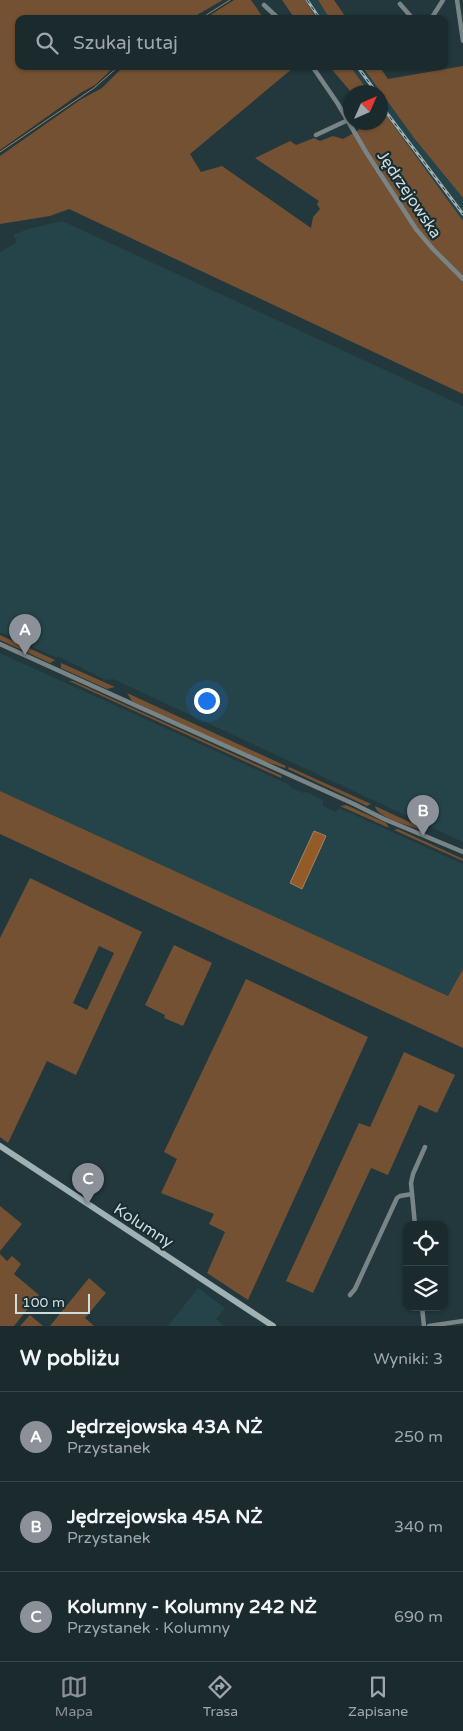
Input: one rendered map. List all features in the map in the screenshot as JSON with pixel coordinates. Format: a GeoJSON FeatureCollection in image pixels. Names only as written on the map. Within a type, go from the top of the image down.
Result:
{"type":"FeatureCollection","features":[{"type":"Feature","properties":{"kind":"street"},"geometry":{"type":"LineString","coordinates":[[434,15],[443,0]]}},
{"type":"Feature","properties":{"kind":"street"},"geometry":{"type":"LineString","coordinates":[[457,0],[463,42]]}},
{"type":"Feature","properties":{"kind":"street"},"geometry":{"type":"LineString","coordinates":[[400,4],[410,15]]}},
{"type":"Feature","properties":{"kind":"street"},"geometry":{"type":"LineString","coordinates":[[264,5],[275,15]]}},
{"type":"Feature","properties":{"kind":"street","name":"Jędrzejowska"},"geometry":{"type":"LineString","coordinates":[[315,70],[343,112]]}},
{"type":"Feature","properties":{"kind":"street"},"geometry":{"type":"LineString","coordinates":[[316,135],[343,122]]}},
{"type":"Feature","properties":{"kind":"street","name":"Jędrzejowska"},"geometry":{"type":"LineString","coordinates":[[354,130],[416,229],[463,279]]}},
{"type":"Feature","properties":{"kind":"street"},"geometry":{"type":"LineString","coordinates":[[0,644],[384,819],[462,852]]}},
{"type":"Feature","properties":{"kind":"street","name":"Kolumny"},"geometry":{"type":"LineString","coordinates":[[0,1146],[273,1326]]}},
{"type":"Feature","properties":{"kind":"street"},"geometry":{"type":"LineString","coordinates":[[415,1221],[411,1183],[425,1147]]}},
{"type":"Feature","properties":{"kind":"street"},"geometry":{"type":"LineString","coordinates":[[350,1295],[397,1198],[412,1194]]}},
{"type":"Feature","properties":{"kind":"street"},"geometry":{"type":"LineString","coordinates":[[422,1311],[424,1326]]}},
{"type":"Feature","properties":{"kind":"street"},"geometry":{"type":"LineString","coordinates":[[429,1326],[463,1322]]}},
{"type":"Feature","properties":{"kind":"shaded area"},"geometry":{"type":"Polygon","coordinates":[[[0,0],[223,0],[197,15],[15,15],[15,70],[111,70],[95,85],[82,92],[0,150],[0,0]]]}},
{"type":"Feature","properties":{"kind":"shaded area"},"geometry":{"type":"Polygon","coordinates":[[[234,0],[251,0],[261,15],[210,15],[234,0]]]}},
{"type":"Feature","properties":{"kind":"shaded area"},"geometry":{"type":"Polygon","coordinates":[[[282,0],[305,0],[314,15],[292,15],[282,0]]]}},
{"type":"Feature","properties":{"kind":"shaded area"},"geometry":{"type":"Polygon","coordinates":[[[305,0],[318,0],[327,15],[314,15],[305,0]]]}},
{"type":"Feature","properties":{"kind":"shaded area"},"geometry":{"type":"Polygon","coordinates":[[[318,0],[334,0],[344,15],[327,15],[318,0]]]}},
{"type":"Feature","properties":{"kind":"shaded area"},"geometry":{"type":"Polygon","coordinates":[[[463,66],[463,198],[414,138],[388,102],[388,85],[376,85],[365,70],[382,70],[388,79],[463,66]]]}},
{"type":"Feature","properties":{"kind":"shaded area"},"geometry":{"type":"Polygon","coordinates":[[[120,70],[291,70],[190,154],[201,172],[222,166],[311,228],[313,217],[320,209],[317,204],[319,201],[255,158],[290,141],[296,145],[314,138],[320,141],[333,136],[343,139],[359,130],[388,130],[388,118],[463,221],[463,394],[69,209],[50,216],[0,224],[0,156],[80,100],[102,88],[120,70]]]}},
{"type":"Feature","properties":{"kind":"shaded area"},"geometry":{"type":"Polygon","coordinates":[[[332,70],[353,70],[364,85],[345,85],[332,70]]]}},
{"type":"Feature","properties":{"kind":"shaded area"},"geometry":{"type":"Polygon","coordinates":[[[353,70],[365,70],[376,85],[364,85],[353,70]]]}},
{"type":"Feature","properties":{"kind":"shaded area"},"geometry":{"type":"Polygon","coordinates":[[[388,102],[414,138],[463,198],[463,221],[388,118],[388,102]]]}},
{"type":"Feature","properties":{"kind":"shaded area"},"geometry":{"type":"Polygon","coordinates":[[[62,221],[463,406],[463,842],[113,679],[106,680],[60,657],[55,657],[0,632],[0,252],[17,242],[13,235],[28,229],[62,221]]]}},
{"type":"Feature","properties":{"kind":"shaded area"},"geometry":{"type":"Polygon","coordinates":[[[0,635],[55,660],[50,663],[0,640],[0,635]]]}},
{"type":"Feature","properties":{"kind":"shaded area"},"geometry":{"type":"Polygon","coordinates":[[[0,653],[290,785],[292,788],[323,800],[323,806],[336,812],[339,808],[463,864],[463,969],[448,996],[0,791],[0,653]]]}},
{"type":"Feature","properties":{"kind":"shaded area"},"geometry":{"type":"Polygon","coordinates":[[[61,663],[115,687],[107,689],[61,668],[61,663]]]}},
{"type":"Feature","properties":{"kind":"shaded area"},"geometry":{"type":"Polygon","coordinates":[[[69,681],[73,681],[282,776],[281,778],[69,681]]]}},
{"type":"Feature","properties":{"kind":"shaded area"},"geometry":{"type":"Polygon","coordinates":[[[127,693],[286,766],[285,768],[258,759],[132,701],[127,693]]]}},
{"type":"Feature","properties":{"kind":"shaded area"},"geometry":{"type":"Polygon","coordinates":[[[289,767],[371,804],[367,806],[288,769],[289,767]]]}},
{"type":"Feature","properties":{"kind":"shaded area"},"geometry":{"type":"Polygon","coordinates":[[[0,791],[448,996],[463,969],[463,1048],[0,834],[0,791]]]}},
{"type":"Feature","properties":{"kind":"shaded area"},"geometry":{"type":"Polygon","coordinates":[[[346,805],[386,823],[389,828],[340,806],[346,805]]]}},
{"type":"Feature","properties":{"kind":"shaded area"},"geometry":{"type":"Polygon","coordinates":[[[375,806],[420,827],[419,829],[387,817],[381,814],[375,806]]]}},
{"type":"Feature","properties":{"kind":"shaded area"},"geometry":{"type":"Polygon","coordinates":[[[398,829],[463,859],[463,861],[394,830],[398,829]]]}},
{"type":"Feature","properties":{"kind":"shaded area"},"geometry":{"type":"Polygon","coordinates":[[[314,831],[326,836],[302,889],[290,883],[314,831]]]}},
{"type":"Feature","properties":{"kind":"shaded area"},"geometry":{"type":"Polygon","coordinates":[[[30,878],[142,932],[76,1075],[47,1061],[8,1143],[0,1137],[0,938],[30,878]],[[99,946],[73,1003],[87,1010],[114,953],[99,946]]]}},
{"type":"Feature","properties":{"kind":"shaded area"},"geometry":{"type":"Polygon","coordinates":[[[174,945],[212,963],[183,1026],[164,1018],[165,1015],[145,1005],[174,945]]]}},
{"type":"Feature","properties":{"kind":"shaded area"},"geometry":{"type":"Polygon","coordinates":[[[246,979],[368,1037],[248,1300],[207,1273],[225,1232],[209,1224],[214,1214],[161,1193],[177,1159],[164,1152],[246,979]]]}},
{"type":"Feature","properties":{"kind":"shaded area"},"geometry":{"type":"Polygon","coordinates":[[[404,1052],[455,1075],[437,1113],[419,1105],[388,1175],[371,1168],[313,1293],[286,1281],[359,1123],[370,1127],[404,1052]]]}},
{"type":"Feature","properties":{"kind":"shaded area"},"geometry":{"type":"Polygon","coordinates":[[[0,1206],[22,1224],[0,1251],[0,1206]]]}},
{"type":"Feature","properties":{"kind":"shaded area"},"geometry":{"type":"Polygon","coordinates":[[[0,1254],[7,1261],[12,1256],[21,1264],[14,1274],[39,1295],[14,1326],[0,1326],[0,1254]]]}},
{"type":"Feature","properties":{"kind":"shaded area"},"geometry":{"type":"Polygon","coordinates":[[[89,1278],[106,1293],[85,1318],[94,1326],[50,1326],[89,1278]]]}},
{"type":"Feature","properties":{"kind":"shaded area"},"geometry":{"type":"Polygon","coordinates":[[[198,1288],[225,1308],[216,1319],[224,1326],[168,1326],[198,1288]]]}},
{"type":"Feature","properties":{"kind":"shaded area"},"geometry":{"type":"Polygon","coordinates":[[[30,1315],[43,1326],[20,1326],[30,1315]]]}},
{"type":"Feature","properties":{"kind":"waterway"},"geometry":{"type":"LineString","coordinates":[[206,15],[230,0]]}},
{"type":"Feature","properties":{"kind":"waterway"},"geometry":{"type":"LineString","coordinates":[[0,152],[94,88],[114,70]]}},
{"type":"Feature","properties":{"kind":"railway"},"geometry":{"type":"LineString","coordinates":[[307,0],[317,15]]}},
{"type":"Feature","properties":{"kind":"railway"},"geometry":{"type":"LineString","coordinates":[[360,70],[371,85]]}},
{"type":"Feature","properties":{"kind":"railway"},"geometry":{"type":"LineString","coordinates":[[388,115],[463,214]]}},
{"type":"Feature","properties":{"kind":"place","name":"Jędrzejowska 43A NŻ"},"geometry":{"type":"Point","coordinates":[25,655]}},
{"type":"Feature","properties":{"kind":"place","name":"Jędrzejowska 45A NŻ"},"geometry":{"type":"Point","coordinates":[423,836]}},
{"type":"Feature","properties":{"kind":"place","name":"Kolumny - Kolumny 242 NŻ"},"geometry":{"type":"Point","coordinates":[88,1204]}}]}
